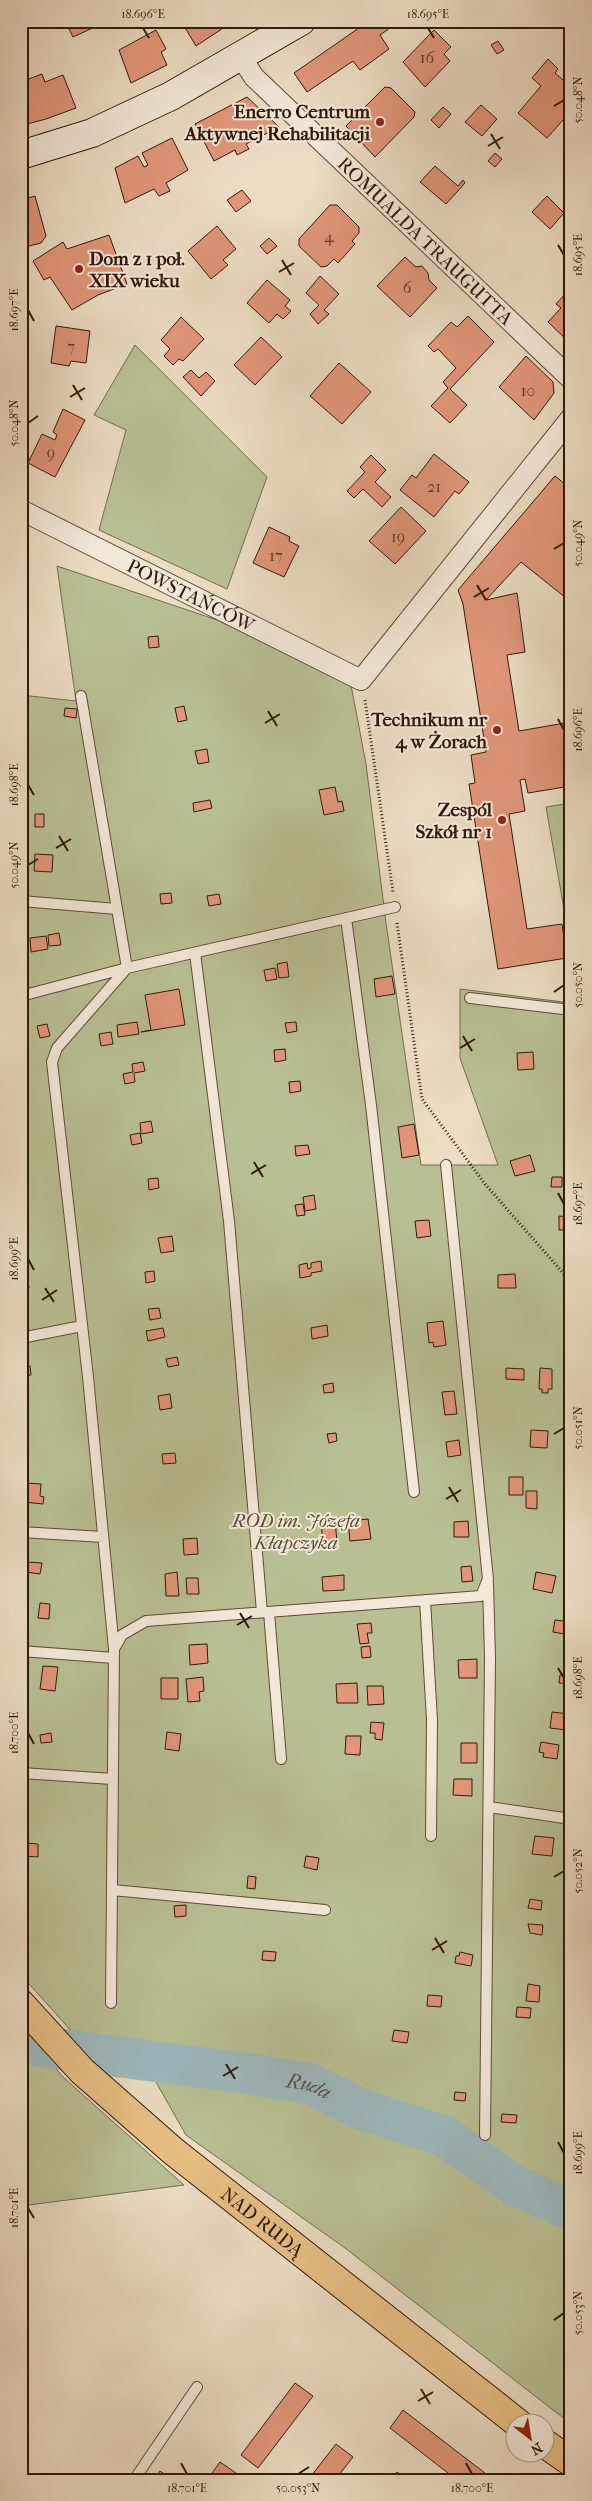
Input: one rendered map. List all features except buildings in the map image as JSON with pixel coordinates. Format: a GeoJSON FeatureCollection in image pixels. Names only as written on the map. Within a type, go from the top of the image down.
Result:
{"type":"FeatureCollection","features":[{"type":"Feature","properties":{"kind":"main road","name":"NAD RUDĄ"},"geometry":{"type":"LineString","coordinates":[[27,2011],[82,2071],[173,2151],[506,2414]]}},
{"type":"Feature","properties":{"kind":"main road"},"geometry":{"type":"LineString","coordinates":[[554,2450],[571,2462]]}},
{"type":"Feature","properties":{"kind":"street"},"geometry":{"type":"LineString","coordinates":[[21,155],[92,133],[171,96],[242,57],[301,21]]}},
{"type":"Feature","properties":{"kind":"street","name":"ROMUALDA TRAUGUTTA"},"geometry":{"type":"LineString","coordinates":[[242,57],[254,77],[571,379]]}},
{"type":"Feature","properties":{"kind":"street"},"geometry":{"type":"LineString","coordinates":[[361,680],[571,418]]}},
{"type":"Feature","properties":{"kind":"street","name":"POWSTAŃCÓW"},"geometry":{"type":"LineString","coordinates":[[21,510],[361,680]]}},
{"type":"Feature","properties":{"kind":"lane"},"geometry":{"type":"LineString","coordinates":[[81,696],[128,968]]}},
{"type":"Feature","properties":{"kind":"lane"},"geometry":{"type":"LineString","coordinates":[[21,901],[117,909]]}},
{"type":"Feature","properties":{"kind":"lane"},"geometry":{"type":"LineString","coordinates":[[21,996],[128,968],[395,907]]}},
{"type":"Feature","properties":{"kind":"lane"},"geometry":{"type":"LineString","coordinates":[[346,918],[371,1105],[414,1492]]}},
{"type":"Feature","properties":{"kind":"lane"},"geometry":{"type":"LineString","coordinates":[[194,953],[229,1221],[257,1533],[281,1759]]}},
{"type":"Feature","properties":{"kind":"lane"},"geometry":{"type":"LineString","coordinates":[[111,2003],[114,1653],[82,1326],[52,1062],[57,1048],[128,968]]}},
{"type":"Feature","properties":{"kind":"lane"},"geometry":{"type":"LineString","coordinates":[[470,998],[571,1010]]}},
{"type":"Feature","properties":{"kind":"lane"},"geometry":{"type":"LineString","coordinates":[[446,1165],[488,1579],[489,1807],[485,2135]]}},
{"type":"Feature","properties":{"kind":"lane"},"geometry":{"type":"LineString","coordinates":[[21,1338],[82,1326]]}},
{"type":"Feature","properties":{"kind":"lane"},"geometry":{"type":"LineString","coordinates":[[21,1532],[103,1537]]}},
{"type":"Feature","properties":{"kind":"lane"},"geometry":{"type":"LineString","coordinates":[[114,1653],[122,1635],[146,1621],[481,1596],[488,1579]]}},
{"type":"Feature","properties":{"kind":"lane"},"geometry":{"type":"LineString","coordinates":[[425,1600],[432,1720],[431,1836]]}},
{"type":"Feature","properties":{"kind":"lane"},"geometry":{"type":"LineString","coordinates":[[21,1651],[114,1653]]}},
{"type":"Feature","properties":{"kind":"lane"},"geometry":{"type":"LineString","coordinates":[[21,1772],[113,1779]]}},
{"type":"Feature","properties":{"kind":"lane"},"geometry":{"type":"LineString","coordinates":[[489,1807],[571,1819]]}},
{"type":"Feature","properties":{"kind":"lane"},"geometry":{"type":"LineString","coordinates":[[112,1890],[325,1910]]}},
{"type":"Feature","properties":{"kind":"lane"},"geometry":{"type":"LineString","coordinates":[[134,2480],[197,2387]]}},
{"type":"Feature","properties":{"kind":"path"},"geometry":{"type":"LineString","coordinates":[[361,680],[422,1099],[485,1184],[571,1282]]}},
{"type":"Feature","properties":{"kind":"green space"},"geometry":{"type":"Polygon","coordinates":[[[135,345],[267,477],[227,589],[99,530],[126,430],[94,415],[135,345]]]}},
{"type":"Feature","properties":{"kind":"green space","name":"ROD im. Józefa Kłapczyka"},"geometry":{"type":"Polygon","coordinates":[[[57,566],[217,620],[351,685],[366,764],[386,923],[421,1165],[498,1165],[460,1058],[460,989],[571,1003],[571,2424],[345,2248],[186,2135],[135,2045],[74,2034],[21,1975],[21,695],[76,701],[57,566]]]}},
{"type":"Feature","properties":{"kind":"green space"},"geometry":{"type":"Polygon","coordinates":[[[571,803],[571,949],[546,807],[571,803]]]}},
{"type":"Feature","properties":{"kind":"green space"},"geometry":{"type":"Polygon","coordinates":[[[21,2028],[64,2078],[184,2185],[21,2206],[21,2028]]]}},
{"type":"Feature","properties":{"kind":"waterway","name":"Ruda"},"geometry":{"type":"LineString","coordinates":[[21,2044],[243,2073],[311,2084],[363,2110],[444,2136],[514,2185],[571,2210]]}},
{"type":"Feature","properties":{"kind":"place","name":"Enerro Centrum Aktywnej Rehabilitacji"},"geometry":{"type":"Point","coordinates":[380,122]}},
{"type":"Feature","properties":{"kind":"place","name":"Dom z 1 poł. XIX wieku"},"geometry":{"type":"Point","coordinates":[79,269]}},
{"type":"Feature","properties":{"kind":"place","name":"Technikum nr 4 w Żorach"},"geometry":{"type":"Point","coordinates":[497,730]}},
{"type":"Feature","properties":{"kind":"place","name":"Zespól Szkół nr 1"},"geometry":{"type":"Point","coordinates":[502,820]}}]}
